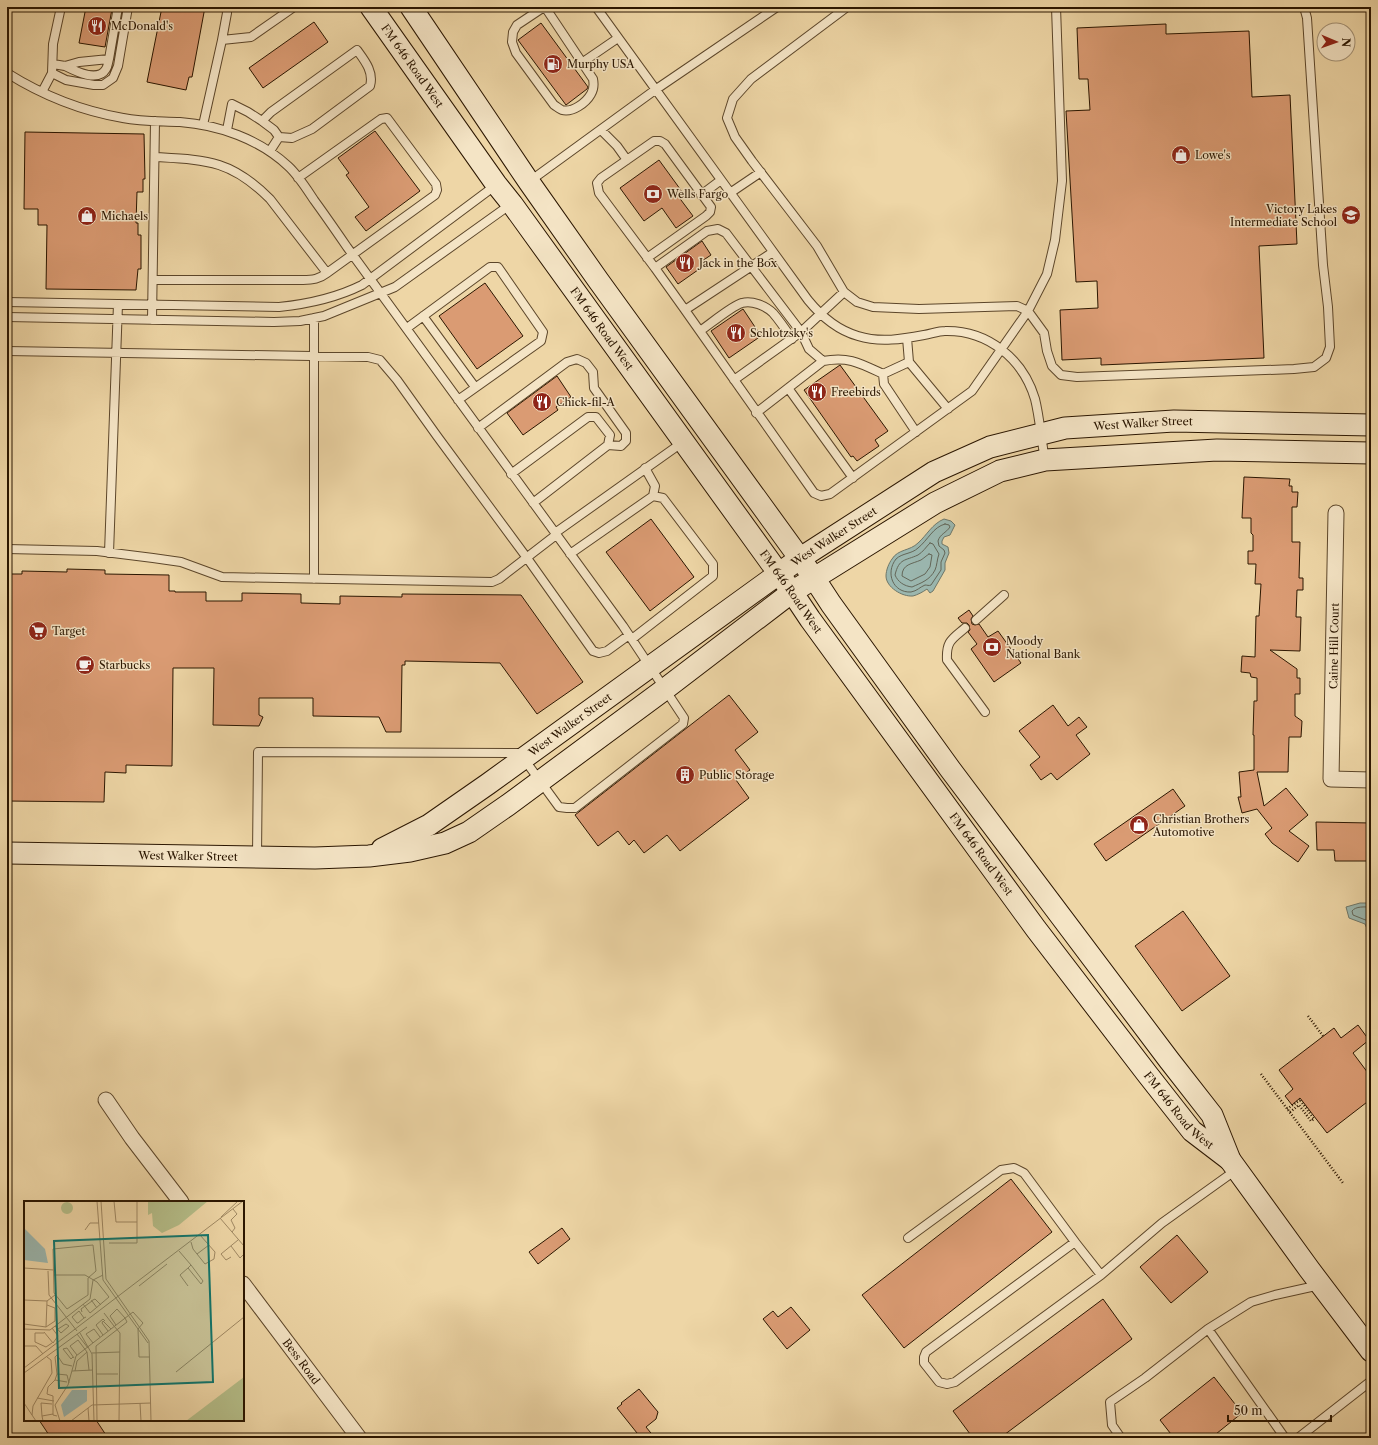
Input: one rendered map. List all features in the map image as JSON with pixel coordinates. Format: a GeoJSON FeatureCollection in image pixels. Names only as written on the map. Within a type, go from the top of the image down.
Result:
{"type":"FeatureCollection","features":[{"type":"Feature","properties":{"kind":"main road","name":"FM 646 Road West"},"geometry":{"type":"LineString","coordinates":[[372,7],[496,184],[512,204],[779,573],[810,619],[1036,930],[1192,1131],[1233,1165]]}},
{"type":"Feature","properties":{"kind":"main road","name":"FM 646 Road West"},"geometry":{"type":"LineString","coordinates":[[411,7],[529,182],[814,578],[831,604],[950,768],[1212,1115],[1233,1165],[1371,1351]]}},
{"type":"Feature","properties":{"kind":"main road","name":"West Walker Street"},"geometry":{"type":"LineString","coordinates":[[369,856],[429,825],[799,559],[934,472],[990,447],[1065,428],[1174,421],[1371,425]]}},
{"type":"Feature","properties":{"kind":"main road","name":"West Walker Street"},"geometry":{"type":"LineString","coordinates":[[7,853],[315,858],[369,856],[410,851],[444,843],[469,832],[540,782],[792,592],[935,503],[1000,471],[1045,460],[1217,450],[1371,453]]}},
{"type":"Feature","properties":{"kind":"street","name":"Caine Hill Court"},"geometry":{"type":"LineString","coordinates":[[1336,513],[1331,779],[1371,780]]}},
{"type":"Feature","properties":{"kind":"street"},"geometry":{"type":"LineString","coordinates":[[106,1100],[132,1138],[179,1201]]}},
{"type":"Feature","properties":{"kind":"street","name":"Bess Road"},"geometry":{"type":"LineString","coordinates":[[244,1285],[360,1438]]}},
{"type":"Feature","properties":{"kind":"lane"},"geometry":{"type":"LineString","coordinates":[[42,92],[52,73],[54,44],[61,7]]}},
{"type":"Feature","properties":{"kind":"lane"},"geometry":{"type":"LineString","coordinates":[[53,64],[65,66],[78,73],[96,75],[102,73],[107,68],[109,60],[118,7]]}},
{"type":"Feature","properties":{"kind":"lane"},"geometry":{"type":"LineString","coordinates":[[52,73],[66,80],[94,85],[103,85],[113,78],[118,66],[128,7]]}},
{"type":"Feature","properties":{"kind":"lane"},"geometry":{"type":"LineString","coordinates":[[203,125],[222,40],[226,7]]}},
{"type":"Feature","properties":{"kind":"lane"},"geometry":{"type":"LineString","coordinates":[[222,40],[251,37],[294,7]]}},
{"type":"Feature","properties":{"kind":"lane"},"geometry":{"type":"LineString","coordinates":[[545,7],[593,79],[594,87],[591,95],[580,106],[571,110],[561,110],[554,105],[516,53],[512,42],[513,32],[518,25],[545,7]]}},
{"type":"Feature","properties":{"kind":"lane"},"geometry":{"type":"LineString","coordinates":[[596,7],[730,194],[820,314],[845,331],[859,337],[888,340],[944,331],[964,332],[981,337],[1001,348],[1012,359],[1028,382],[1035,400],[1045,460]]}},
{"type":"Feature","properties":{"kind":"lane"},"geometry":{"type":"LineString","coordinates":[[529,182],[655,90],[776,7]]}},
{"type":"Feature","properties":{"kind":"lane"},"geometry":{"type":"LineString","coordinates":[[847,7],[751,79],[733,99],[727,118],[736,137],[760,172],[817,246],[844,292],[857,302],[873,307],[920,309],[1017,306],[1028,311],[1044,333],[1052,366],[1061,375],[1078,377],[1294,369],[1314,367],[1326,358],[1330,347],[1328,307],[1323,265],[1307,18],[1304,7]]}},
{"type":"Feature","properties":{"kind":"lane"},"geometry":{"type":"LineString","coordinates":[[647,258],[706,216],[710,212],[711,207],[665,144],[660,141],[654,141],[601,178],[597,183],[599,193],[647,258],[655,268],[814,493],[821,496],[830,494],[972,391],[1028,311],[1047,274],[1055,240],[1062,181],[1056,7]]}},
{"type":"Feature","properties":{"kind":"lane"},"geometry":{"type":"LineString","coordinates":[[583,62],[618,38]]}},
{"type":"Feature","properties":{"kind":"lane"},"geometry":{"type":"LineString","coordinates":[[262,122],[271,112],[357,50],[368,66],[371,75],[370,86],[312,129],[292,138],[279,137]]}},
{"type":"Feature","properties":{"kind":"lane"},"geometry":{"type":"LineString","coordinates":[[65,66],[79,62],[109,60]]}},
{"type":"Feature","properties":{"kind":"lane"},"geometry":{"type":"LineString","coordinates":[[7,73],[42,92],[100,113],[122,118],[203,125],[227,130],[270,151],[289,166],[630,637],[684,718],[683,724],[575,808],[559,806],[540,782],[527,756],[258,752],[257,857]]}},
{"type":"Feature","properties":{"kind":"lane"},"geometry":{"type":"LineString","coordinates":[[227,130],[232,104],[248,112],[274,130],[279,137]]}},
{"type":"Feature","properties":{"kind":"lane"},"geometry":{"type":"LineString","coordinates":[[153,280],[314,280],[328,273],[435,195],[437,190],[436,184],[387,118],[381,119],[298,178]]}},
{"type":"Feature","properties":{"kind":"lane"},"geometry":{"type":"LineString","coordinates":[[152,320],[156,121]]}},
{"type":"Feature","properties":{"kind":"lane"},"geometry":{"type":"LineString","coordinates":[[601,130],[617,146],[627,160]]}},
{"type":"Feature","properties":{"kind":"lane"},"geometry":{"type":"LineString","coordinates":[[270,151],[279,137]]}},
{"type":"Feature","properties":{"kind":"lane"},"geometry":{"type":"LineString","coordinates":[[155,157],[196,159],[214,162],[228,167],[241,175],[270,199],[328,273]]}},
{"type":"Feature","properties":{"kind":"lane"},"geometry":{"type":"LineString","coordinates":[[730,194],[760,172]]}},
{"type":"Feature","properties":{"kind":"lane"},"geometry":{"type":"LineString","coordinates":[[701,195],[721,180]]}},
{"type":"Feature","properties":{"kind":"lane"},"geometry":{"type":"LineString","coordinates":[[7,302],[279,307],[324,300],[348,292],[362,285],[496,184]]}},
{"type":"Feature","properties":{"kind":"lane"},"geometry":{"type":"LineString","coordinates":[[7,317],[274,322],[300,321],[324,316],[395,287],[512,204]]}},
{"type":"Feature","properties":{"kind":"lane"},"geometry":{"type":"LineString","coordinates":[[655,268],[707,231],[718,229],[726,233],[801,332],[810,349],[823,361]]}},
{"type":"Feature","properties":{"kind":"lane"},"geometry":{"type":"LineString","coordinates":[[685,310],[773,252]]}},
{"type":"Feature","properties":{"kind":"lane"},"geometry":{"type":"LineString","coordinates":[[407,328],[490,267],[498,267],[543,332],[541,341],[458,400]]}},
{"type":"Feature","properties":{"kind":"lane"},"geometry":{"type":"LineString","coordinates":[[734,380],[801,332],[844,292]]}},
{"type":"Feature","properties":{"kind":"lane"},"geometry":{"type":"LineString","coordinates":[[700,331],[742,303],[750,303],[767,308],[773,313],[792,339]]}},
{"type":"Feature","properties":{"kind":"lane"},"geometry":{"type":"LineString","coordinates":[[109,553],[118,304]]}},
{"type":"Feature","properties":{"kind":"lane"},"geometry":{"type":"LineString","coordinates":[[423,316],[475,387]]}},
{"type":"Feature","properties":{"kind":"lane"},"geometry":{"type":"LineString","coordinates":[[314,318],[314,579]]}},
{"type":"Feature","properties":{"kind":"lane"},"geometry":{"type":"LineString","coordinates":[[907,338],[909,362],[948,409]]}},
{"type":"Feature","properties":{"kind":"lane"},"geometry":{"type":"LineString","coordinates":[[7,351],[368,357],[380,360],[397,380],[593,651],[599,653],[607,651],[630,637],[713,576],[713,564],[663,498],[653,496]]}},
{"type":"Feature","properties":{"kind":"lane"},"geometry":{"type":"LineString","coordinates":[[756,412],[823,361],[836,358],[846,359],[883,374],[909,362]]}},
{"type":"Feature","properties":{"kind":"lane"},"geometry":{"type":"LineString","coordinates":[[478,428],[568,362],[577,359],[586,363],[593,372],[594,388],[626,433],[626,441],[621,446],[608,445]]}},
{"type":"Feature","properties":{"kind":"lane"},"geometry":{"type":"LineString","coordinates":[[883,374],[884,384],[916,432]]}},
{"type":"Feature","properties":{"kind":"lane"},"geometry":{"type":"LineString","coordinates":[[788,388],[854,478]]}},
{"type":"Feature","properties":{"kind":"lane"},"geometry":{"type":"LineString","coordinates":[[511,474],[588,418],[596,417],[610,435],[608,445],[533,503]]}},
{"type":"Feature","properties":{"kind":"lane"},"geometry":{"type":"LineString","coordinates":[[7,549],[97,551],[181,562],[222,577],[492,582],[499,580],[556,534],[683,441]]}},
{"type":"Feature","properties":{"kind":"lane"},"geometry":{"type":"LineString","coordinates":[[570,554],[653,496],[655,486],[645,468]]}},
{"type":"Feature","properties":{"kind":"lane"},"geometry":{"type":"LineString","coordinates":[[976,620],[1004,595]]}},
{"type":"Feature","properties":{"kind":"lane"},"geometry":{"type":"LineString","coordinates":[[965,628],[950,641],[946,649],[947,660],[985,712]]}},
{"type":"Feature","properties":{"kind":"lane"},"geometry":{"type":"LineString","coordinates":[[1075,1242],[926,1352],[924,1363],[939,1382],[947,1384],[955,1382],[1101,1275],[1233,1165]]}},
{"type":"Feature","properties":{"kind":"lane"},"geometry":{"type":"LineString","coordinates":[[908,1238],[1001,1170],[1014,1168],[1024,1173],[1101,1275]]}},
{"type":"Feature","properties":{"kind":"lane"},"geometry":{"type":"LineString","coordinates":[[1121,1438],[1112,1425],[1110,1402],[1145,1378],[1208,1329],[1251,1302],[1321,1285]]}},
{"type":"Feature","properties":{"kind":"lane"},"geometry":{"type":"LineString","coordinates":[[1208,1329],[1285,1438]]}},
{"type":"Feature","properties":{"kind":"lane"},"geometry":{"type":"LineString","coordinates":[[1298,1438],[1371,1381]]}},
{"type":"Feature","properties":{"kind":"path"},"geometry":{"type":"LineString","coordinates":[[1308,1016],[1323,1036]]}},
{"type":"Feature","properties":{"kind":"path"},"geometry":{"type":"LineString","coordinates":[[1261,1074],[1343,1183]]}},
{"type":"Feature","properties":{"kind":"path"},"geometry":{"type":"LineString","coordinates":[[1301,1100],[1314,1119],[1311,1121],[1299,1105],[1289,1111],[1301,1100]]}},
{"type":"Feature","properties":{"kind":"water"},"geometry":{"type":"Polygon","coordinates":[[[944,519],[951,521],[955,525],[950,535],[944,537],[942,541],[942,544],[948,547],[949,553],[945,563],[945,570],[933,591],[930,593],[927,589],[913,596],[909,596],[895,590],[889,584],[886,576],[887,569],[891,561],[897,553],[915,546],[933,527],[944,519]]]}},
{"type":"Feature","properties":{"kind":"water"},"geometry":{"type":"Polygon","coordinates":[[[1360,903],[1371,903],[1371,938],[1365,924],[1349,918],[1346,907],[1360,903]]]}},
{"type":"Feature","properties":{"kind":"building","name":"McDonald's"},"geometry":{"type":"Polygon","coordinates":[[[86,7],[111,7],[112,9],[105,47],[79,43],[86,7]]]}},
{"type":"Feature","properties":{"kind":"building"},"geometry":{"type":"Polygon","coordinates":[[[162,7],[205,7],[192,77],[189,77],[186,90],[147,82],[162,7]]]}},
{"type":"Feature","properties":{"kind":"building"},"geometry":{"type":"Polygon","coordinates":[[[314,22],[328,42],[263,88],[249,68],[314,22]]]}},
{"type":"Feature","properties":{"kind":"building","name":"Murphy USA"},"geometry":{"type":"Polygon","coordinates":[[[541,23],[588,87],[566,105],[518,40],[541,23]]]}},
{"type":"Feature","properties":{"kind":"building","name":"Lowe's"},"geometry":{"type":"Polygon","coordinates":[[[1166,24],[1166,34],[1249,31],[1252,97],[1290,95],[1297,244],[1259,246],[1264,358],[1101,365],[1101,358],[1062,360],[1060,310],[1098,308],[1097,281],[1076,282],[1066,111],[1090,110],[1088,79],[1079,79],[1077,28],[1166,24]]]}},
{"type":"Feature","properties":{"kind":"building"},"geometry":{"type":"Polygon","coordinates":[[[375,131],[420,191],[366,231],[355,217],[369,207],[346,175],[349,173],[338,158],[375,131]]]}},
{"type":"Feature","properties":{"kind":"building","name":"Michaels"},"geometry":{"type":"Polygon","coordinates":[[[25,132],[144,134],[145,179],[143,179],[143,192],[137,192],[136,223],[138,223],[138,235],[141,235],[141,269],[138,269],[136,290],[46,289],[47,225],[38,225],[38,209],[24,209],[25,132]]]}},
{"type":"Feature","properties":{"kind":"building","name":"Wells Fargo"},"geometry":{"type":"Polygon","coordinates":[[[659,160],[683,193],[678,196],[693,216],[676,228],[662,208],[644,221],[620,188],[659,160]]]}},
{"type":"Feature","properties":{"kind":"building","name":"Jack in the Box"},"geometry":{"type":"Polygon","coordinates":[[[702,241],[711,255],[702,261],[705,265],[678,284],[666,267],[702,241]]]}},
{"type":"Feature","properties":{"kind":"building"},"geometry":{"type":"Polygon","coordinates":[[[485,283],[523,336],[477,369],[439,316],[485,283]]]}},
{"type":"Feature","properties":{"kind":"building","name":"Schlotzsky's"},"geometry":{"type":"Polygon","coordinates":[[[743,309],[761,336],[729,358],[711,331],[743,309]]]}},
{"type":"Feature","properties":{"kind":"building"},"geometry":{"type":"Polygon","coordinates":[[[840,365],[888,431],[875,440],[879,446],[857,461],[853,456],[851,457],[804,390],[840,365]]]}},
{"type":"Feature","properties":{"kind":"building","name":"Chick-fil-A"},"geometry":{"type":"Polygon","coordinates":[[[557,376],[571,397],[556,407],[558,410],[523,435],[507,413],[557,376]]]}},
{"type":"Feature","properties":{"kind":"building"},"geometry":{"type":"Polygon","coordinates":[[[1244,477],[1290,479],[1289,486],[1292,486],[1292,492],[1298,492],[1297,507],[1292,507],[1292,542],[1300,542],[1299,578],[1303,578],[1303,590],[1297,590],[1296,617],[1301,617],[1300,651],[1270,650],[1297,669],[1297,678],[1300,678],[1300,694],[1295,694],[1295,716],[1302,721],[1301,737],[1289,737],[1288,772],[1257,772],[1264,806],[1286,788],[1308,815],[1289,831],[1309,846],[1298,862],[1272,843],[1265,834],[1272,828],[1257,809],[1242,813],[1238,797],[1241,797],[1239,772],[1254,770],[1254,701],[1257,701],[1257,678],[1251,677],[1250,673],[1241,672],[1242,656],[1255,657],[1256,616],[1259,616],[1261,584],[1255,584],[1256,564],[1248,564],[1248,551],[1253,551],[1253,535],[1251,533],[1251,518],[1242,518],[1244,477]]]}},
{"type":"Feature","properties":{"kind":"building"},"geometry":{"type":"Polygon","coordinates":[[[651,519],[694,577],[650,611],[606,552],[651,519]]]}},
{"type":"Feature","properties":{"kind":"building"},"geometry":{"type":"Polygon","coordinates":[[[67,569],[105,570],[105,574],[169,575],[169,591],[206,592],[206,601],[242,601],[242,593],[301,594],[301,603],[340,604],[340,596],[402,597],[402,594],[521,595],[583,682],[537,714],[500,663],[405,661],[405,665],[402,665],[401,732],[386,732],[379,717],[313,716],[313,698],[259,698],[259,715],[263,717],[259,726],[213,725],[214,668],[173,668],[172,766],[126,765],[126,773],[105,772],[104,802],[7,801],[7,574],[22,574],[22,571],[67,572],[67,569]]]}},
{"type":"Feature","properties":{"kind":"building","name":"Moody National Bank"},"geometry":{"type":"Polygon","coordinates":[[[969,610],[973,616],[971,619],[972,624],[979,624],[988,637],[998,631],[1021,663],[994,682],[971,649],[977,644],[968,632],[970,630],[969,625],[967,623],[962,623],[958,618],[969,610]]]}},
{"type":"Feature","properties":{"kind":"building","name":"Public Storage"},"geometry":{"type":"Polygon","coordinates":[[[729,695],[758,732],[735,750],[750,770],[736,780],[749,798],[680,851],[667,835],[644,853],[634,840],[629,845],[618,831],[598,846],[575,815],[729,695]]]}},
{"type":"Feature","properties":{"kind":"building"},"geometry":{"type":"Polygon","coordinates":[[[1053,705],[1068,726],[1079,717],[1087,727],[1076,735],[1090,754],[1057,780],[1051,773],[1041,780],[1030,765],[1040,757],[1019,731],[1053,705]]]}},
{"type":"Feature","properties":{"kind":"building","name":"Christian Brothers Automotive"},"geometry":{"type":"Polygon","coordinates":[[[1173,789],[1185,806],[1106,861],[1094,844],[1173,789]]]}},
{"type":"Feature","properties":{"kind":"building"},"geometry":{"type":"Polygon","coordinates":[[[1316,822],[1371,823],[1371,861],[1335,861],[1334,850],[1317,850],[1316,822]]]}},
{"type":"Feature","properties":{"kind":"building"},"geometry":{"type":"Polygon","coordinates":[[[1183,911],[1230,976],[1182,1011],[1135,946],[1183,911]]]}},
{"type":"Feature","properties":{"kind":"building"},"geometry":{"type":"Polygon","coordinates":[[[1358,1025],[1369,1040],[1353,1053],[1371,1077],[1371,1099],[1327,1133],[1300,1098],[1292,1105],[1285,1096],[1293,1089],[1279,1070],[1334,1028],[1341,1038],[1358,1025]]]}},
{"type":"Feature","properties":{"kind":"building"},"geometry":{"type":"Polygon","coordinates":[[[1011,1179],[1052,1232],[904,1348],[862,1295],[1011,1179]]]}},
{"type":"Feature","properties":{"kind":"building"},"geometry":{"type":"Polygon","coordinates":[[[562,1228],[570,1239],[538,1264],[529,1252],[562,1228]]]}},
{"type":"Feature","properties":{"kind":"building"},"geometry":{"type":"Polygon","coordinates":[[[1177,1235],[1208,1272],[1171,1303],[1140,1267],[1177,1235]]]}},
{"type":"Feature","properties":{"kind":"building"},"geometry":{"type":"Polygon","coordinates":[[[1103,1299],[1132,1339],[1000,1438],[973,1438],[953,1411],[1103,1299]]]}},
{"type":"Feature","properties":{"kind":"building"},"geometry":{"type":"Polygon","coordinates":[[[791,1307],[810,1330],[787,1349],[763,1319],[773,1311],[778,1317],[791,1307]]]}},
{"type":"Feature","properties":{"kind":"building"},"geometry":{"type":"Polygon","coordinates":[[[1214,1377],[1242,1413],[1211,1438],[1174,1438],[1160,1420],[1214,1377]]]}},
{"type":"Feature","properties":{"kind":"building"},"geometry":{"type":"Polygon","coordinates":[[[639,1389],[658,1412],[656,1419],[646,1427],[655,1438],[641,1438],[617,1408],[639,1389]]]}},
{"type":"Feature","properties":{"kind":"building"},"geometry":{"type":"Polygon","coordinates":[[[40,1421],[97,1421],[108,1438],[51,1438],[40,1421]]]}},
{"type":"Feature","properties":{"kind":"place","name":"McDonald's"},"geometry":{"type":"Point","coordinates":[97,26]}},
{"type":"Feature","properties":{"kind":"place","name":"Murphy USA"},"geometry":{"type":"Point","coordinates":[553,64]}},
{"type":"Feature","properties":{"kind":"place","name":"Lowe's"},"geometry":{"type":"Point","coordinates":[1181,155]}},
{"type":"Feature","properties":{"kind":"place","name":"Wells Fargo"},"geometry":{"type":"Point","coordinates":[653,194]}},
{"type":"Feature","properties":{"kind":"place","name":"Victory Lakes Intermediate School"},"geometry":{"type":"Point","coordinates":[1351,215]}},
{"type":"Feature","properties":{"kind":"place","name":"Michaels"},"geometry":{"type":"Point","coordinates":[87,216]}},
{"type":"Feature","properties":{"kind":"place","name":"Jack in the Box"},"geometry":{"type":"Point","coordinates":[685,263]}},
{"type":"Feature","properties":{"kind":"place","name":"Schlotzsky's"},"geometry":{"type":"Point","coordinates":[736,333]}},
{"type":"Feature","properties":{"kind":"place","name":"Freebirds"},"geometry":{"type":"Point","coordinates":[817,392]}},
{"type":"Feature","properties":{"kind":"place","name":"Chick-fil-A"},"geometry":{"type":"Point","coordinates":[542,402]}},
{"type":"Feature","properties":{"kind":"place","name":"Target"},"geometry":{"type":"Point","coordinates":[38,631]}},
{"type":"Feature","properties":{"kind":"place","name":"Moody National Bank"},"geometry":{"type":"Point","coordinates":[992,647]}},
{"type":"Feature","properties":{"kind":"place","name":"Starbucks"},"geometry":{"type":"Point","coordinates":[85,665]}},
{"type":"Feature","properties":{"kind":"place","name":"Public Storage"},"geometry":{"type":"Point","coordinates":[685,775]}},
{"type":"Feature","properties":{"kind":"place","name":"Christian Brothers Automotive"},"geometry":{"type":"Point","coordinates":[1139,825]}}]}
